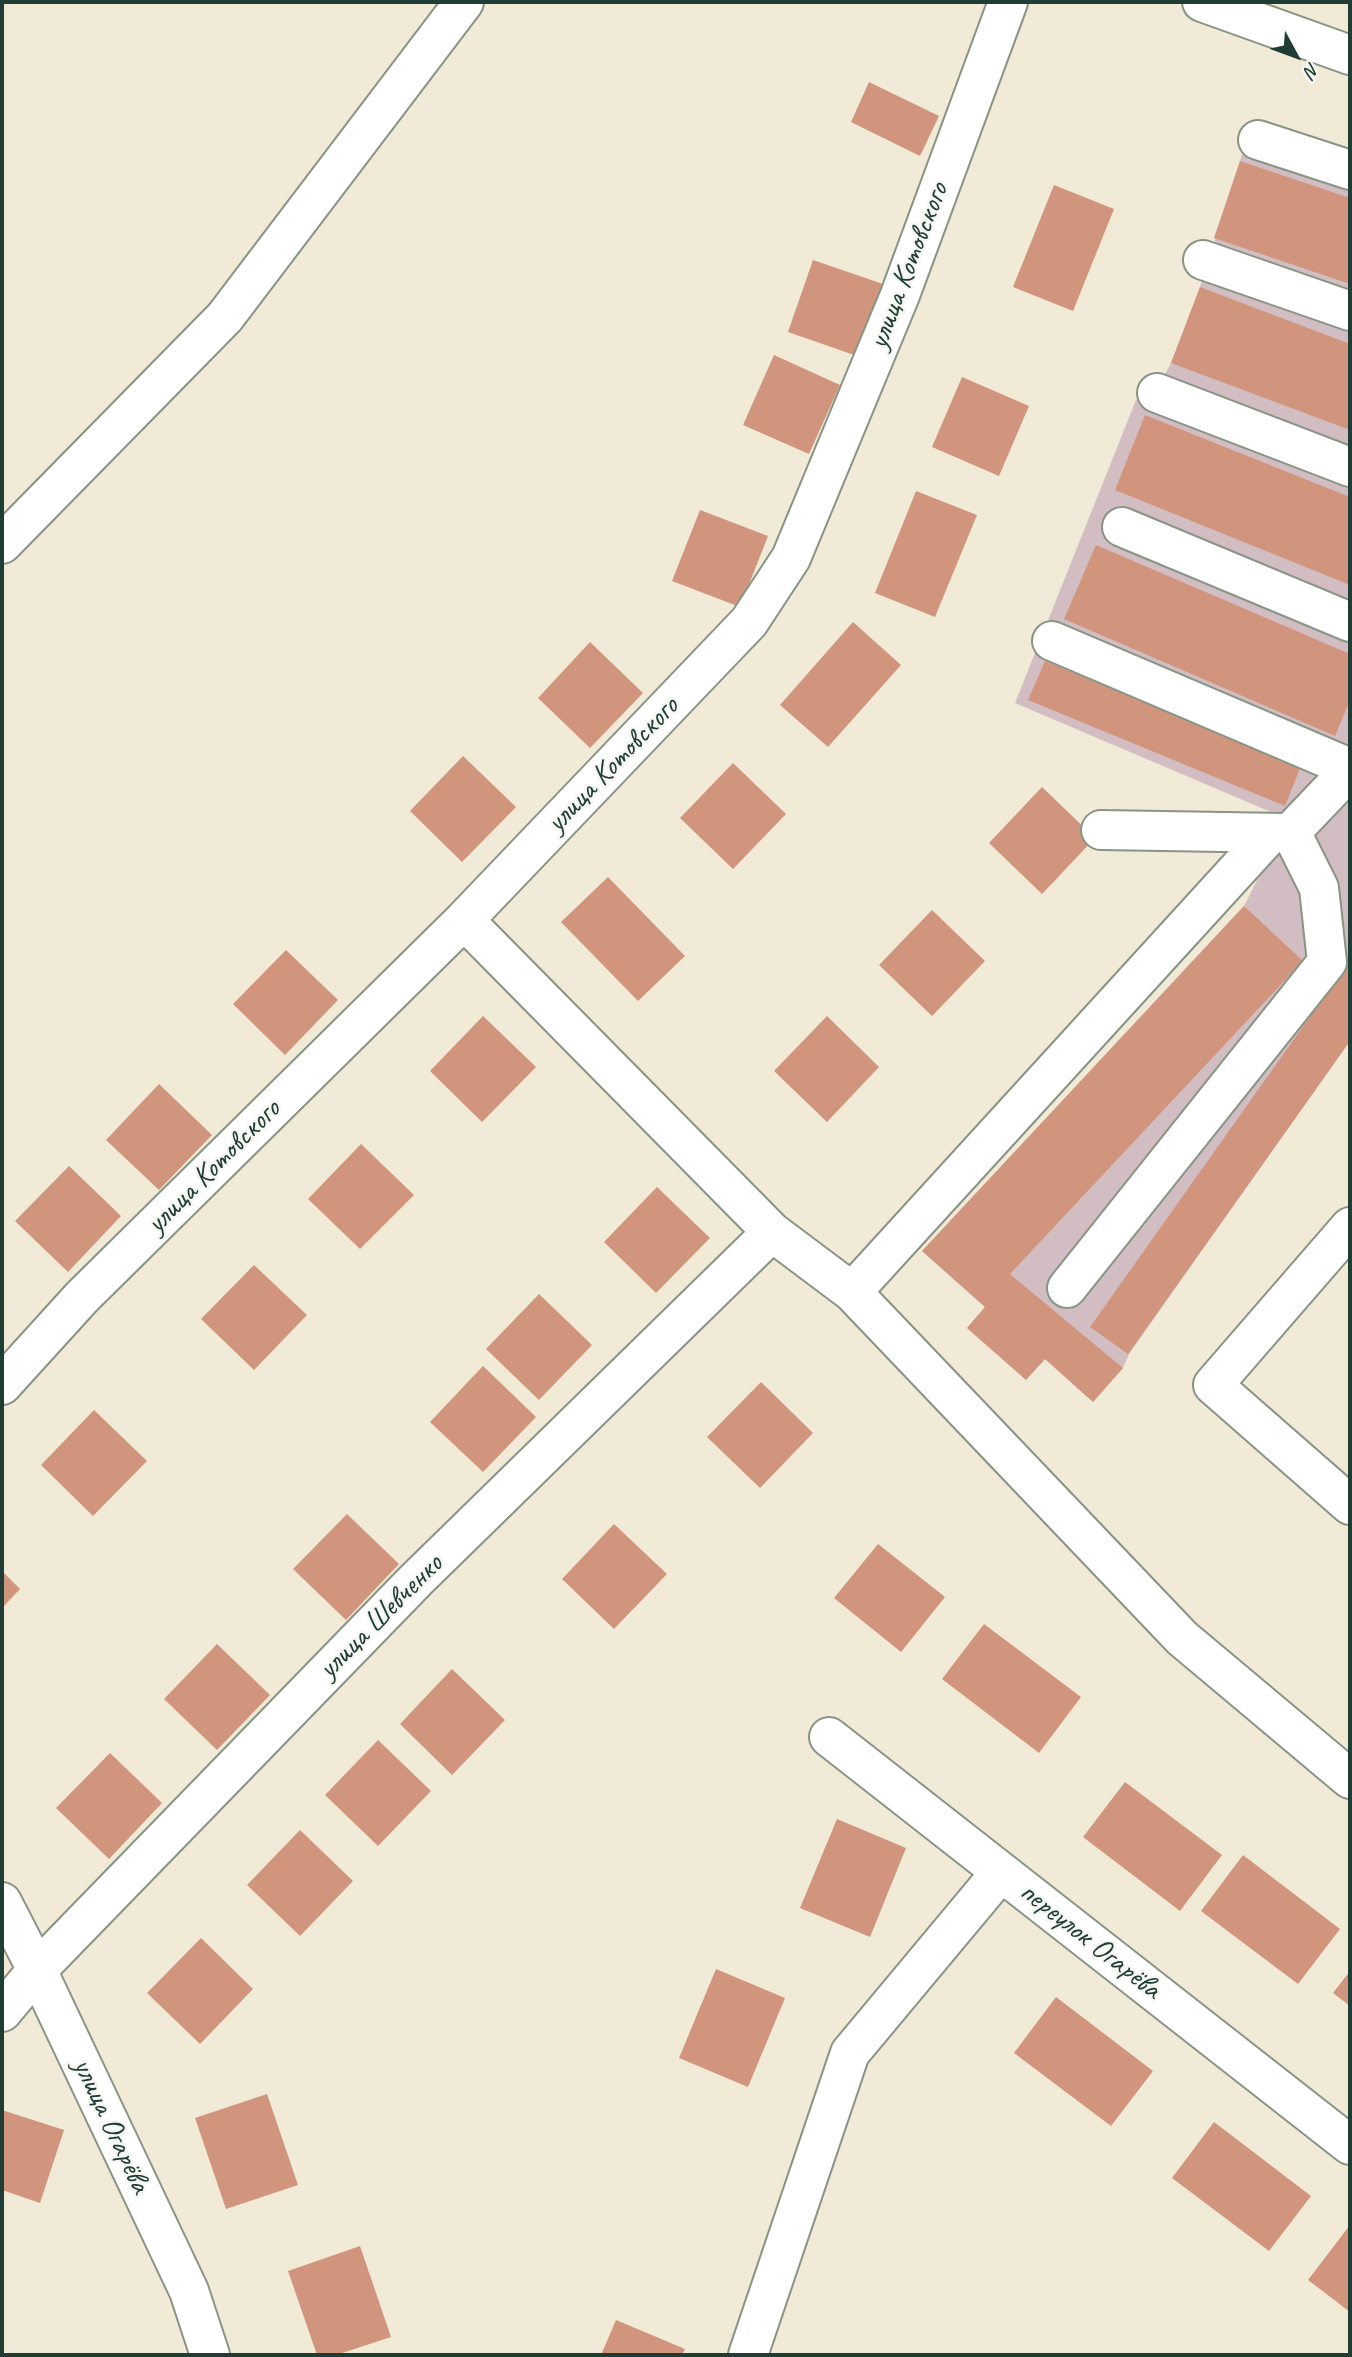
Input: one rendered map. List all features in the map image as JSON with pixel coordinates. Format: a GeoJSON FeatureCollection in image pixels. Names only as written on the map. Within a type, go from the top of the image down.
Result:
{"type":"FeatureCollection","features":[{"type":"Feature","properties":{"kind":"street"},"geometry":{"type":"LineString","coordinates":[[2,544],[225,317],[464,2]]}},
{"type":"Feature","properties":{"kind":"street","name":"улица Котовского"},"geometry":{"type":"LineString","coordinates":[[2,1385],[82,1297],[464,920],[749,622],[791,558],[900,295],[1008,2]]}},
{"type":"Feature","properties":{"kind":"street"},"geometry":{"type":"LineString","coordinates":[[1202,2],[1350,55]]}},
{"type":"Feature","properties":{"kind":"street"},"geometry":{"type":"LineString","coordinates":[[1258,140],[1350,170]]}},
{"type":"Feature","properties":{"kind":"street"},"geometry":{"type":"LineString","coordinates":[[1203,260],[1350,311]]}},
{"type":"Feature","properties":{"kind":"street"},"geometry":{"type":"LineString","coordinates":[[1157,393],[1350,467]]}},
{"type":"Feature","properties":{"kind":"street"},"geometry":{"type":"LineString","coordinates":[[1122,527],[1350,622]]}},
{"type":"Feature","properties":{"kind":"street"},"geometry":{"type":"LineString","coordinates":[[852,1292],[1281,832],[1350,769],[1052,641]]}},
{"type":"Feature","properties":{"kind":"street"},"geometry":{"type":"LineString","coordinates":[[1101,830],[1281,832]]}},
{"type":"Feature","properties":{"kind":"street"},"geometry":{"type":"LineString","coordinates":[[1067,1289],[1327,962],[1319,888],[1281,832]]}},
{"type":"Feature","properties":{"kind":"street"},"geometry":{"type":"LineString","coordinates":[[464,920],[772,1232],[852,1292],[1182,1638],[1350,1779]]}},
{"type":"Feature","properties":{"kind":"street"},"geometry":{"type":"LineString","coordinates":[[1350,1227],[1213,1385],[1350,1505]]}},
{"type":"Feature","properties":{"kind":"street","name":"улица Шевченко"},"geometry":{"type":"LineString","coordinates":[[2,2012],[37,1970],[416,1580],[772,1232]]}},
{"type":"Feature","properties":{"kind":"street","name":"переулок Огарёва"},"geometry":{"type":"LineString","coordinates":[[829,1737],[1350,2145]]}},
{"type":"Feature","properties":{"kind":"street"},"geometry":{"type":"LineString","coordinates":[[748,2355],[850,2053],[1001,1872]]}},
{"type":"Feature","properties":{"kind":"street","name":"улица Огарёва"},"geometry":{"type":"LineString","coordinates":[[2,1902],[189,2291],[209,2355]]}},
{"type":"Feature","properties":{"kind":"shaded area"},"geometry":{"type":"Polygon","coordinates":[[[1251,126],[1350,157],[1350,1041],[1129,1354],[1123,1368],[1093,1402],[1045,1359],[1026,1380],[967,1328],[985,1307],[922,1251],[1244,906],[1281,833],[1285,818],[1015,703],[1136,400],[1149,404],[1171,363],[1200,287],[1251,126]]]}},
{"type":"Feature","properties":{"kind":"building"},"geometry":{"type":"Polygon","coordinates":[[[869,82],[939,116],[920,156],[851,122],[869,82]]]}},
{"type":"Feature","properties":{"kind":"building"},"geometry":{"type":"Polygon","coordinates":[[[1240,161],[1350,198],[1350,284],[1214,238],[1240,161]]]}},
{"type":"Feature","properties":{"kind":"building"},"geometry":{"type":"Polygon","coordinates":[[[1054,185],[1114,209],[1073,311],[1013,287],[1054,185]]]}},
{"type":"Feature","properties":{"kind":"building"},"geometry":{"type":"Polygon","coordinates":[[[813,260],[883,284],[857,356],[788,332],[813,260]]]}},
{"type":"Feature","properties":{"kind":"building"},"geometry":{"type":"Polygon","coordinates":[[[1200,287],[1350,344],[1350,430],[1171,363],[1200,287]]]}},
{"type":"Feature","properties":{"kind":"building"},"geometry":{"type":"Polygon","coordinates":[[[774,355],[840,385],[809,454],[743,425],[774,355]]]}},
{"type":"Feature","properties":{"kind":"building"},"geometry":{"type":"Polygon","coordinates":[[[962,377],[1029,406],[999,476],[932,447],[962,377]]]}},
{"type":"Feature","properties":{"kind":"building"},"geometry":{"type":"Polygon","coordinates":[[[1145,415],[1350,497],[1350,585],[1115,490],[1145,415]]]}},
{"type":"Feature","properties":{"kind":"building"},"geometry":{"type":"Polygon","coordinates":[[[916,491],[977,515],[935,617],[875,593],[916,491]]]}},
{"type":"Feature","properties":{"kind":"building"},"geometry":{"type":"Polygon","coordinates":[[[700,510],[768,536],[740,607],[672,581],[700,510]]]}},
{"type":"Feature","properties":{"kind":"building"},"geometry":{"type":"Polygon","coordinates":[[[1096,545],[1350,654],[1350,700],[1335,736],[1064,619],[1096,545]]]}},
{"type":"Feature","properties":{"kind":"building"},"geometry":{"type":"Polygon","coordinates":[[[853,622],[901,665],[828,747],[780,705],[853,622]]]}},
{"type":"Feature","properties":{"kind":"building"},"geometry":{"type":"Polygon","coordinates":[[[590,642],[643,693],[590,748],[538,698],[590,642]]]}},
{"type":"Feature","properties":{"kind":"building"},"geometry":{"type":"Polygon","coordinates":[[[1045,661],[1301,766],[1285,806],[1028,700],[1045,661]]]}},
{"type":"Feature","properties":{"kind":"building"},"geometry":{"type":"Polygon","coordinates":[[[463,756],[516,807],[462,862],[410,811],[463,756]]]}},
{"type":"Feature","properties":{"kind":"building"},"geometry":{"type":"Polygon","coordinates":[[[733,763],[786,814],[733,869],[680,818],[733,763]]]}},
{"type":"Feature","properties":{"kind":"building"},"geometry":{"type":"Polygon","coordinates":[[[1042,787],[1095,838],[1042,894],[989,843],[1042,787]]]}},
{"type":"Feature","properties":{"kind":"building"},"geometry":{"type":"Polygon","coordinates":[[[608,877],[685,956],[638,1001],[561,922],[608,877]]]}},
{"type":"Feature","properties":{"kind":"building"},"geometry":{"type":"Polygon","coordinates":[[[1244,906],[1303,961],[1010,1274],[1123,1368],[1093,1402],[1045,1359],[1026,1380],[967,1328],[985,1307],[922,1251],[1244,906]]]}},
{"type":"Feature","properties":{"kind":"building"},"geometry":{"type":"Polygon","coordinates":[[[932,910],[985,961],[932,1016],[879,965],[932,910]]]}},
{"type":"Feature","properties":{"kind":"building"},"geometry":{"type":"Polygon","coordinates":[[[286,950],[338,1000],[285,1055],[233,1004],[286,950]]]}},
{"type":"Feature","properties":{"kind":"building"},"geometry":{"type":"Polygon","coordinates":[[[1350,960],[1350,1041],[1128,1354],[1090,1327],[1350,960]]]}},
{"type":"Feature","properties":{"kind":"building"},"geometry":{"type":"Polygon","coordinates":[[[483,1016],[536,1067],[482,1122],[430,1071],[483,1016]]]}},
{"type":"Feature","properties":{"kind":"building"},"geometry":{"type":"Polygon","coordinates":[[[827,1016],[879,1067],[827,1122],[774,1071],[827,1016]]]}},
{"type":"Feature","properties":{"kind":"building"},"geometry":{"type":"Polygon","coordinates":[[[159,1084],[212,1135],[159,1190],[106,1140],[159,1084]]]}},
{"type":"Feature","properties":{"kind":"building"},"geometry":{"type":"Polygon","coordinates":[[[361,1144],[414,1195],[360,1249],[308,1199],[361,1144]]]}},
{"type":"Feature","properties":{"kind":"building"},"geometry":{"type":"Polygon","coordinates":[[[69,1166],[121,1216],[68,1272],[15,1221],[69,1166]]]}},
{"type":"Feature","properties":{"kind":"building"},"geometry":{"type":"Polygon","coordinates":[[[657,1187],[710,1238],[656,1293],[604,1242],[657,1187]]]}},
{"type":"Feature","properties":{"kind":"building"},"geometry":{"type":"Polygon","coordinates":[[[254,1265],[307,1315],[254,1370],[201,1319],[254,1265]]]}},
{"type":"Feature","properties":{"kind":"building"},"geometry":{"type":"Polygon","coordinates":[[[539,1294],[592,1345],[539,1400],[486,1349],[539,1294]]]}},
{"type":"Feature","properties":{"kind":"building"},"geometry":{"type":"Polygon","coordinates":[[[483,1366],[536,1417],[483,1472],[430,1422],[483,1366]]]}},
{"type":"Feature","properties":{"kind":"building"},"geometry":{"type":"Polygon","coordinates":[[[761,1382],[813,1433],[760,1488],[707,1437],[761,1382]]]}},
{"type":"Feature","properties":{"kind":"building"},"geometry":{"type":"Polygon","coordinates":[[[94,1410],[147,1461],[93,1516],[41,1465],[94,1410]]]}},
{"type":"Feature","properties":{"kind":"building"},"geometry":{"type":"Polygon","coordinates":[[[347,1514],[399,1564],[346,1620],[293,1569],[347,1514]]]}},
{"type":"Feature","properties":{"kind":"building"},"geometry":{"type":"Polygon","coordinates":[[[614,1524],[667,1574],[614,1629],[562,1579],[614,1524]]]}},
{"type":"Feature","properties":{"kind":"building"},"geometry":{"type":"Polygon","coordinates":[[[878,1544],[945,1597],[901,1652],[834,1598],[878,1544]]]}},
{"type":"Feature","properties":{"kind":"building"},"geometry":{"type":"Polygon","coordinates":[[[2,1571],[20,1589],[2,1608],[2,1571]]]}},
{"type":"Feature","properties":{"kind":"building"},"geometry":{"type":"Polygon","coordinates":[[[984,1624],[1081,1697],[1039,1753],[942,1679],[984,1624]]]}},
{"type":"Feature","properties":{"kind":"building"},"geometry":{"type":"Polygon","coordinates":[[[217,1644],[270,1695],[217,1750],[164,1699],[217,1644]]]}},
{"type":"Feature","properties":{"kind":"building"},"geometry":{"type":"Polygon","coordinates":[[[452,1669],[505,1720],[452,1775],[400,1724],[452,1669]]]}},
{"type":"Feature","properties":{"kind":"building"},"geometry":{"type":"Polygon","coordinates":[[[378,1740],[431,1791],[378,1846],[325,1795],[378,1740]]]}},
{"type":"Feature","properties":{"kind":"building"},"geometry":{"type":"Polygon","coordinates":[[[110,1753],[162,1803],[109,1859],[56,1808],[110,1753]]]}},
{"type":"Feature","properties":{"kind":"building"},"geometry":{"type":"Polygon","coordinates":[[[1125,1782],[1222,1855],[1180,1911],[1083,1837],[1125,1782]]]}},
{"type":"Feature","properties":{"kind":"building"},"geometry":{"type":"Polygon","coordinates":[[[837,1819],[906,1848],[870,1937],[800,1908],[837,1819]]]}},
{"type":"Feature","properties":{"kind":"building"},"geometry":{"type":"Polygon","coordinates":[[[300,1830],[353,1881],[300,1936],[247,1885],[300,1830]]]}},
{"type":"Feature","properties":{"kind":"building"},"geometry":{"type":"Polygon","coordinates":[[[1243,1855],[1340,1929],[1298,1984],[1201,1911],[1243,1855]]]}},
{"type":"Feature","properties":{"kind":"building"},"geometry":{"type":"Polygon","coordinates":[[[201,1938],[253,1989],[200,2044],[147,1993],[201,1938]]]}},
{"type":"Feature","properties":{"kind":"building"},"geometry":{"type":"Polygon","coordinates":[[[716,1969],[785,1998],[748,2087],[679,2058],[716,1969]]]}},
{"type":"Feature","properties":{"kind":"building"},"geometry":{"type":"Polygon","coordinates":[[[1350,1971],[1350,2006],[1333,1993],[1350,1971]]]}},
{"type":"Feature","properties":{"kind":"building"},"geometry":{"type":"Polygon","coordinates":[[[1056,1997],[1153,2071],[1111,2126],[1014,2053],[1056,1997]]]}},
{"type":"Feature","properties":{"kind":"building"},"geometry":{"type":"Polygon","coordinates":[[[267,2094],[298,2185],[226,2209],[195,2118],[267,2094]]]}},
{"type":"Feature","properties":{"kind":"building"},"geometry":{"type":"Polygon","coordinates":[[[2,2110],[64,2130],[40,2203],[2,2190],[2,2110]]]}},
{"type":"Feature","properties":{"kind":"building"},"geometry":{"type":"Polygon","coordinates":[[[1214,2122],[1311,2196],[1269,2251],[1172,2178],[1214,2122]]]}},
{"type":"Feature","properties":{"kind":"building"},"geometry":{"type":"Polygon","coordinates":[[[1350,2225],[1350,2312],[1308,2280],[1350,2225]]]}},
{"type":"Feature","properties":{"kind":"building"},"geometry":{"type":"Polygon","coordinates":[[[360,2246],[391,2337],[336,2355],[317,2355],[288,2271],[360,2246]]]}},
{"type":"Feature","properties":{"kind":"building"},"geometry":{"type":"Polygon","coordinates":[[[616,2320],[685,2349],[682,2355],[601,2355],[616,2320]]]}}]}
